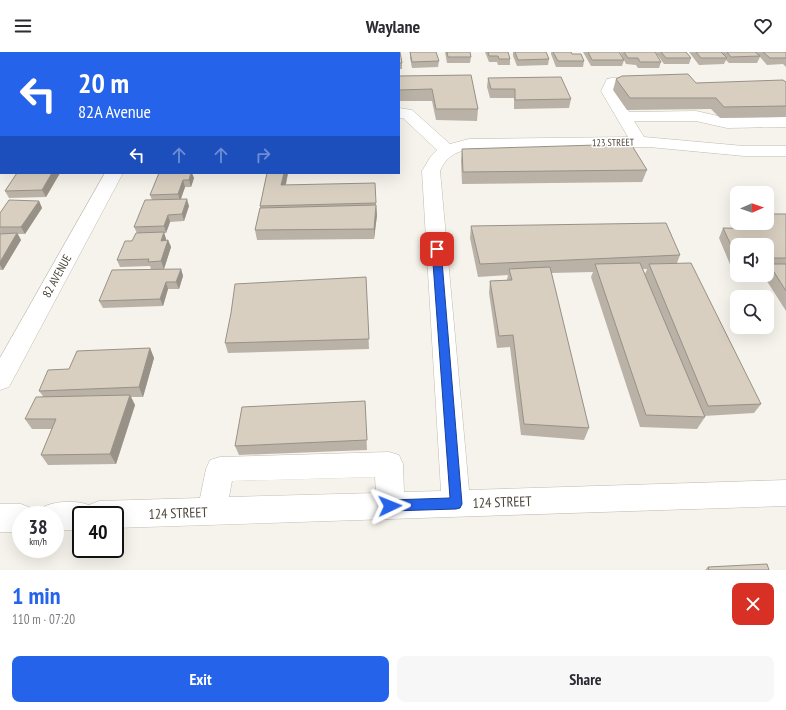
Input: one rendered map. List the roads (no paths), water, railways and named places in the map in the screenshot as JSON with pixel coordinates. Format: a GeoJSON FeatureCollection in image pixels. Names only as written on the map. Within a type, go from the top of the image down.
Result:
{"type":"FeatureCollection","features":[{"type":"Feature","properties":{"kind":"street"},"geometry":{"type":"LineString","coordinates":[[639,142],[608,91],[612,82],[659,81]]}},
{"type":"Feature","properties":{"kind":"street"},"geometry":{"type":"LineString","coordinates":[[400,113],[407,113],[445,152],[435,161],[431,171],[456,504]]}},
{"type":"Feature","properties":{"kind":"street"},"geometry":{"type":"LineString","coordinates":[[624,117],[696,116],[726,123],[780,122],[786,138]]}},
{"type":"Feature","properties":{"kind":"street","name":"123 STREET"},"geometry":{"type":"LineString","coordinates":[[445,152],[453,147],[468,144],[639,142],[744,151],[786,151]]}},
{"type":"Feature","properties":{"kind":"street","name":"82 AVENUE"},"geometry":{"type":"LineString","coordinates":[[0,380],[113,174]]}},
{"type":"Feature","properties":{"kind":"street"},"geometry":{"type":"LineString","coordinates":[[212,512],[220,469],[389,464],[390,506]]}},
{"type":"Feature","properties":{"kind":"street","name":"124 STREET"},"geometry":{"type":"LineString","coordinates":[[124,514],[786,494]]}},
{"type":"Feature","properties":{"kind":"street"},"geometry":{"type":"LineString","coordinates":[[0,518],[12,518]]}}]}
